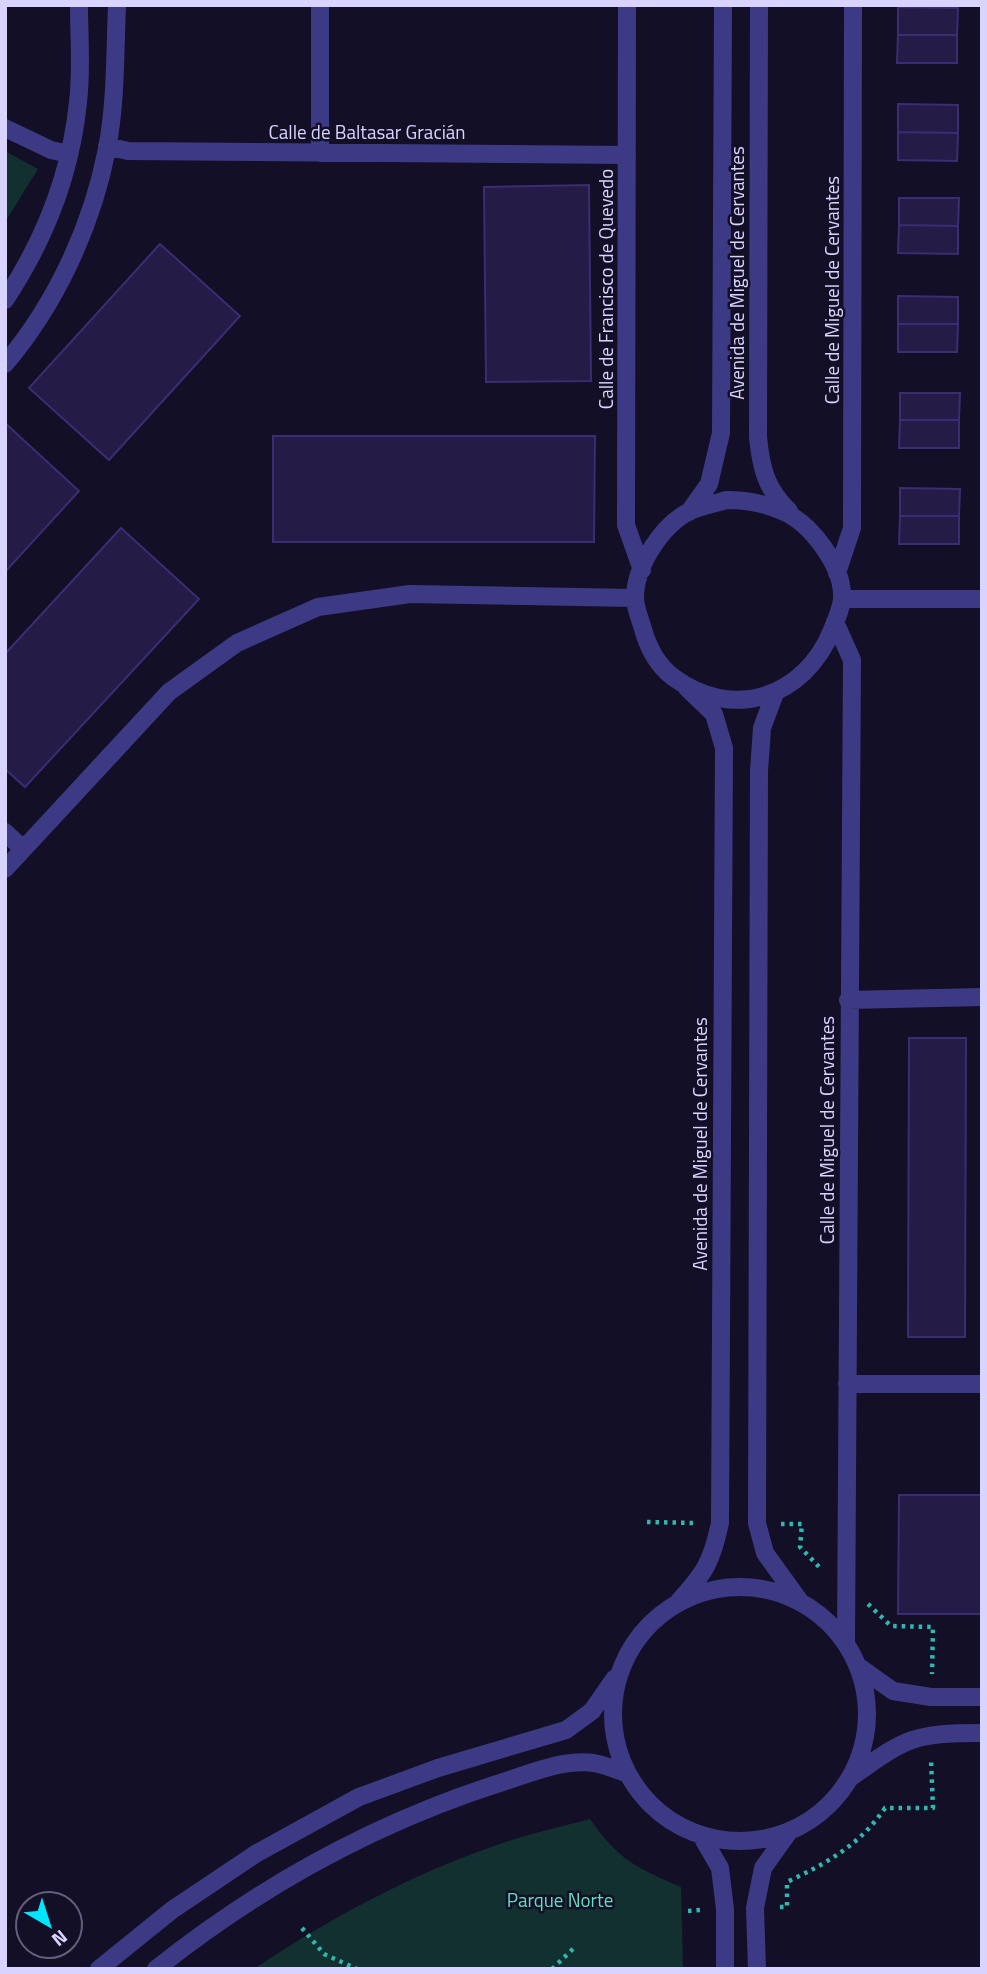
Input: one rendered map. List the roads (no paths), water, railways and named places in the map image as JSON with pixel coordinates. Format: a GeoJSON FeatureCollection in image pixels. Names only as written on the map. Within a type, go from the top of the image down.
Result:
{"type":"FeatureCollection","features":[{"type":"Feature","properties":{"kind":"street"},"geometry":{"type":"LineString","coordinates":[[5,300],[29,264],[65,178],[79,101],[79,5]]}},
{"type":"Feature","properties":{"kind":"street"},"geometry":{"type":"LineString","coordinates":[[5,364],[45,311],[78,243],[101,176],[107,146],[117,5]]}},
{"type":"Feature","properties":{"kind":"street"},"geometry":{"type":"LineString","coordinates":[[320,5],[320,153]]}},
{"type":"Feature","properties":{"kind":"street","name":"Calle de Francisco de Quevedo"},"geometry":{"type":"LineString","coordinates":[[627,5],[626,525],[642,570]]}},
{"type":"Feature","properties":{"kind":"street","name":"Avenida de Miguel de Cervantes"},"geometry":{"type":"LineString","coordinates":[[689,512],[709,484],[721,433],[723,5]]}},
{"type":"Feature","properties":{"kind":"street","name":"Avenida de Miguel de Cervantes"},"geometry":{"type":"LineString","coordinates":[[759,5],[758,437],[762,472],[775,498],[804,525]]}},
{"type":"Feature","properties":{"kind":"street","name":"Calle de Miguel de Cervantes"},"geometry":{"type":"LineString","coordinates":[[837,573],[852,528],[853,5]]}},
{"type":"Feature","properties":{"kind":"street"},"geometry":{"type":"LineString","coordinates":[[5,128],[51,150],[69,154]]}},
{"type":"Feature","properties":{"kind":"street","name":"Calle de Baltasar Gracián"},"geometry":{"type":"LineString","coordinates":[[107,146],[128,151],[627,155]]}},
{"type":"Feature","properties":{"kind":"street"},"geometry":{"type":"LineString","coordinates":[[726,500],[748,500],[784,511],[804,525],[825,551],[837,573],[842,599],[824,651],[795,682],[775,693],[742,701],[707,696],[687,688],[668,674],[648,646],[635,598],[642,570],[662,534],[689,512],[726,500]]}},
{"type":"Feature","properties":{"kind":"street"},"geometry":{"type":"LineString","coordinates":[[5,869],[169,692],[237,643],[318,607],[410,594],[635,598]]}},
{"type":"Feature","properties":{"kind":"street"},"geometry":{"type":"LineString","coordinates":[[842,599],[982,599]]}},
{"type":"Feature","properties":{"kind":"street","name":"Calle de Miguel de Cervantes"},"geometry":{"type":"LineString","coordinates":[[835,622],[852,660],[846,1642]]}},
{"type":"Feature","properties":{"kind":"street","name":"Avenida de Miguel de Cervantes"},"geometry":{"type":"LineString","coordinates":[[679,1601],[702,1576],[713,1558],[720,1523],[724,748],[714,714],[687,688]]}},
{"type":"Feature","properties":{"kind":"street"},"geometry":{"type":"LineString","coordinates":[[775,693],[762,728],[759,771],[758,1523],[765,1553],[799,1600]]}},
{"type":"Feature","properties":{"kind":"street"},"geometry":{"type":"LineString","coordinates":[[5,832],[23,849]]}},
{"type":"Feature","properties":{"kind":"street"},"geometry":{"type":"LineString","coordinates":[[848,1000],[982,997]]}},
{"type":"Feature","properties":{"kind":"street"},"geometry":{"type":"LineString","coordinates":[[846,1384],[982,1384]]}},
{"type":"Feature","properties":{"kind":"street"},"geometry":{"type":"LineString","coordinates":[[99,1969],[172,1910],[257,1853],[359,1797],[438,1768],[566,1730],[592,1712],[643,1629],[679,1601],[725,1586],[754,1586],[799,1600],[826,1618],[846,1642],[865,1686],[865,1741],[850,1778]]}},
{"type":"Feature","properties":{"kind":"street"},"geometry":{"type":"LineString","coordinates":[[858,1666],[893,1691],[931,1697],[982,1697]]}},
{"type":"Feature","properties":{"kind":"street"},"geometry":{"type":"LineString","coordinates":[[617,1675],[611,1725],[625,1773],[651,1808],[702,1837],[746,1842],[788,1833],[814,1818],[850,1778],[898,1744],[930,1733],[982,1733]]}},
{"type":"Feature","properties":{"kind":"street"},"geometry":{"type":"LineString","coordinates":[[156,1969],[195,1938],[275,1884],[376,1831],[452,1798],[554,1766],[592,1763],[625,1773]]}},
{"type":"Feature","properties":{"kind":"street"},"geometry":{"type":"LineString","coordinates":[[757,1969],[755,1908],[763,1868],[788,1833]]}},
{"type":"Feature","properties":{"kind":"street"},"geometry":{"type":"LineString","coordinates":[[702,1837],[720,1868],[725,1909],[725,1969]]}},
{"type":"Feature","properties":{"kind":"park label","name":"Parque Norte"},"geometry":{"type":"Point","coordinates":[560,1900]}}]}
